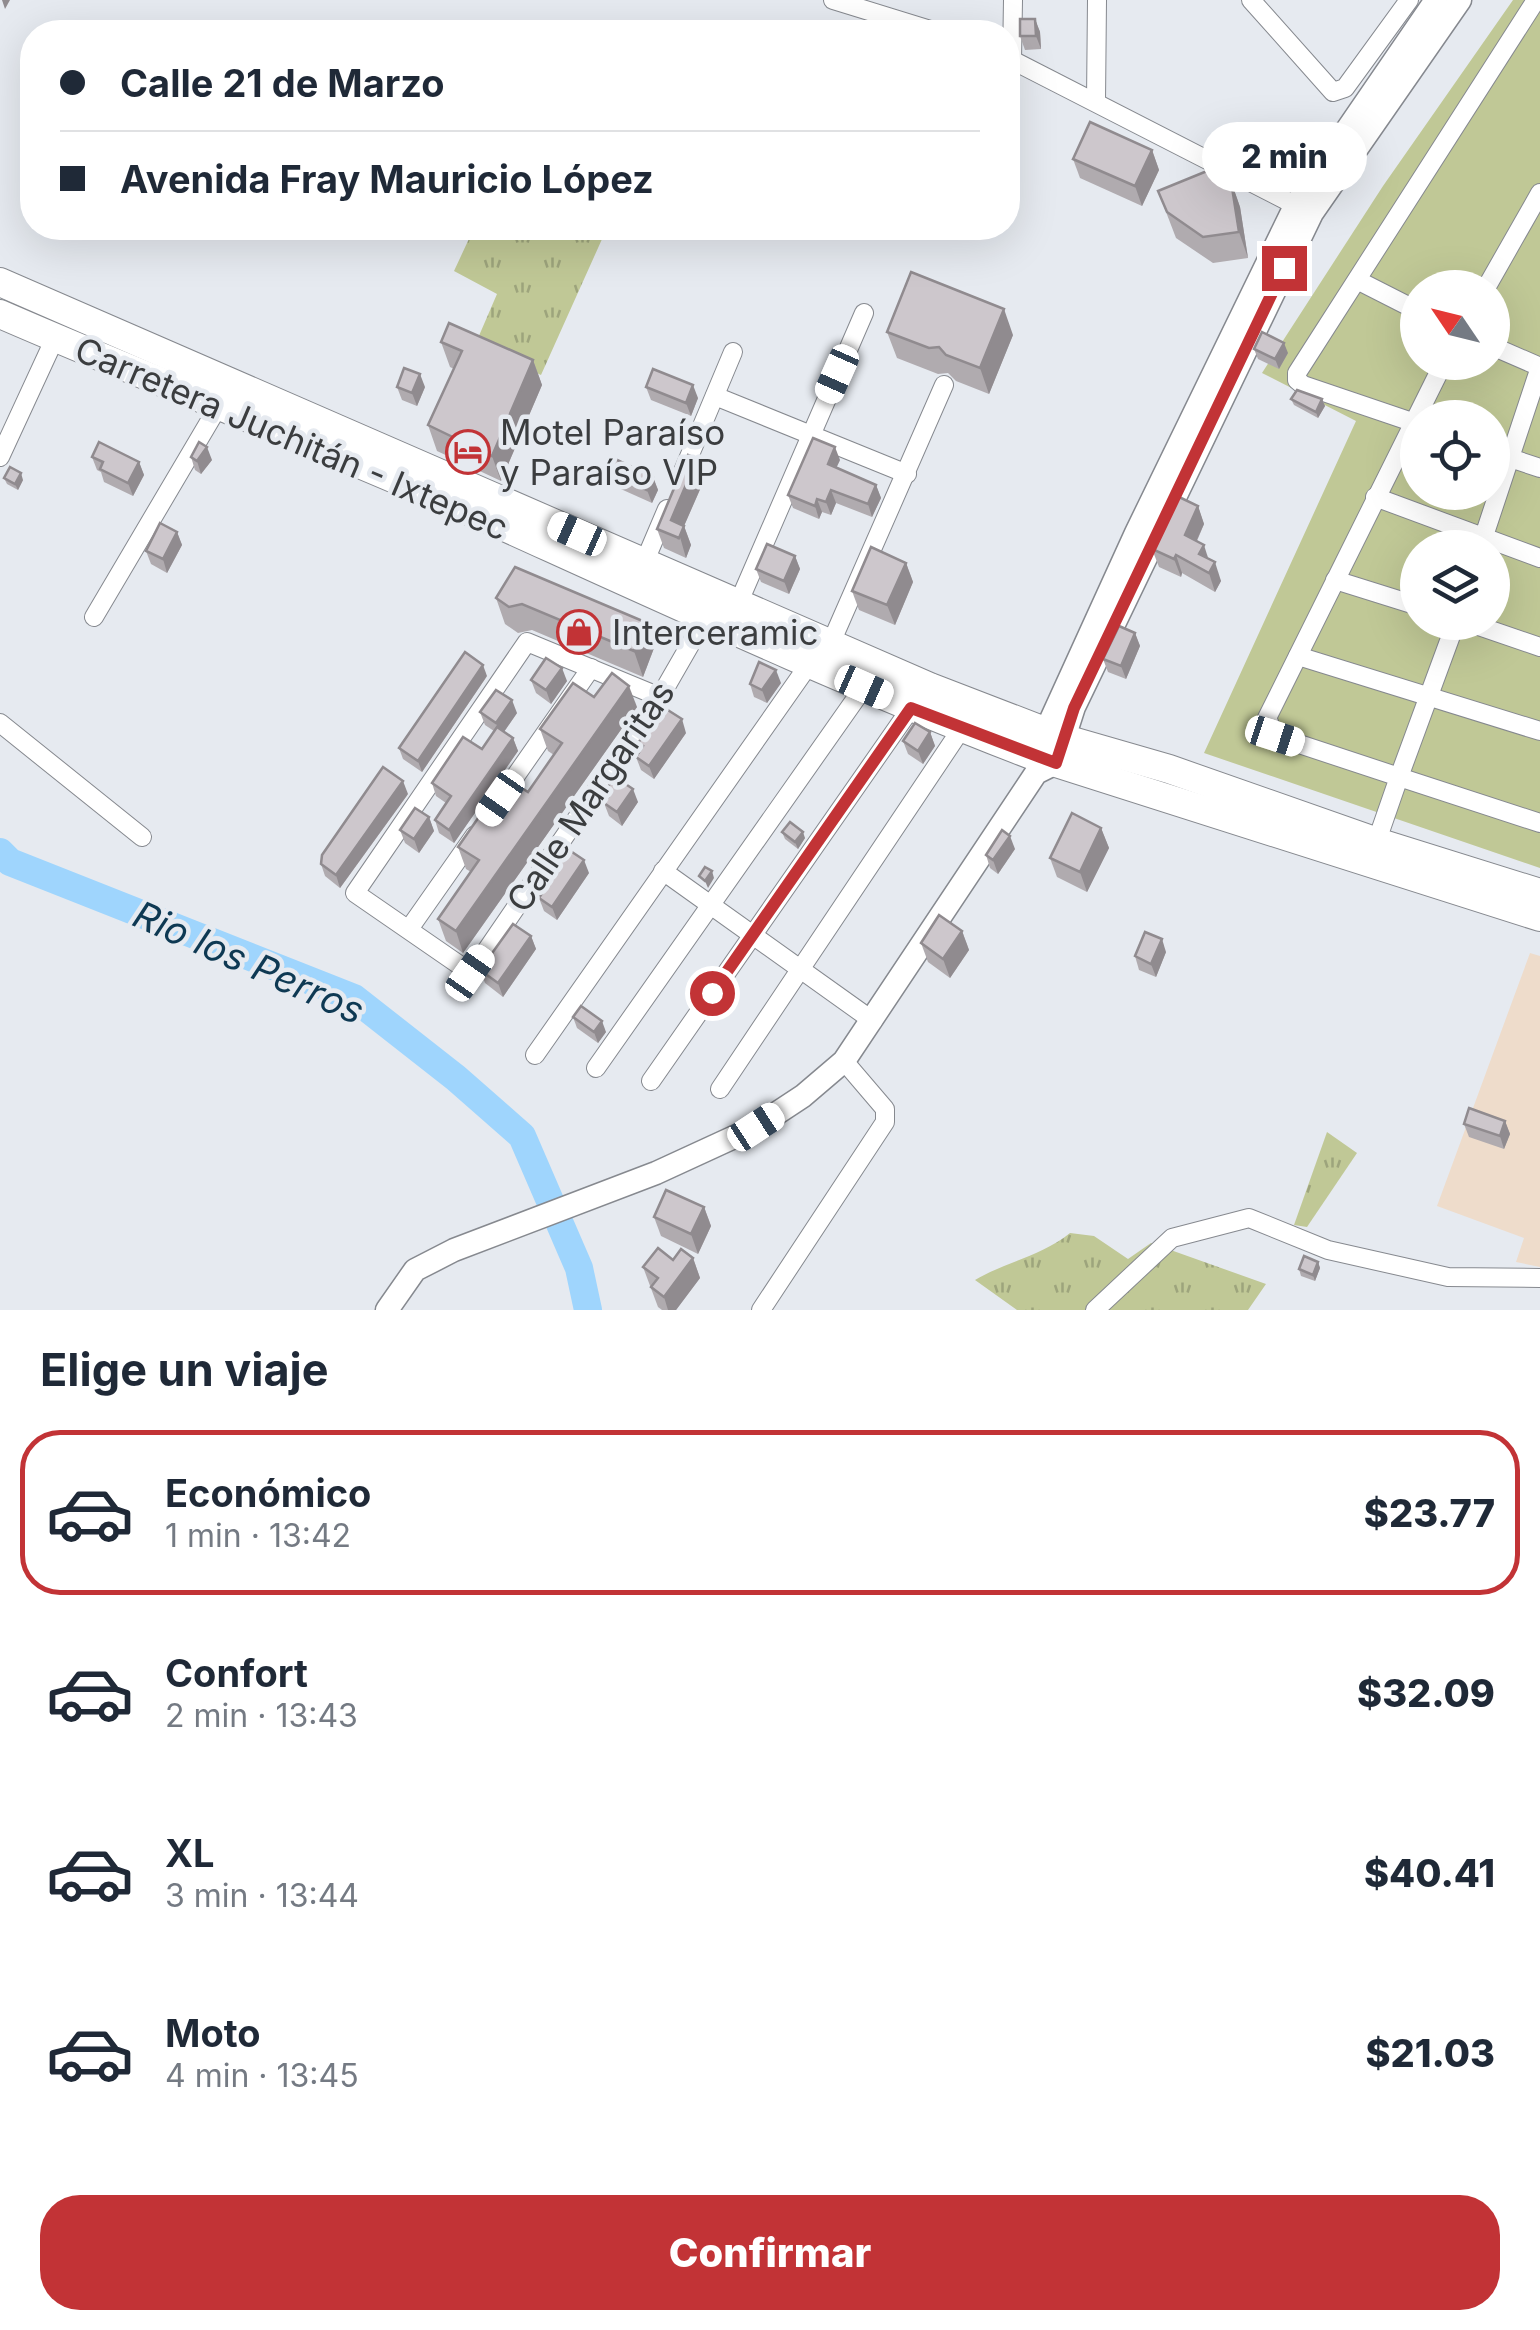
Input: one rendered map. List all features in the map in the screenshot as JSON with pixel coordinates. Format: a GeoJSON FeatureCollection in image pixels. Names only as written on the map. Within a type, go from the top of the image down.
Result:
{"type":"FeatureCollection","features":[{"type":"Feature","properties":{"kind":"main road","name":"Carretera Juchitán - Ixtepec"},"geometry":{"type":"LineString","coordinates":[[0,282],[706,617],[820,654],[1047,753]]}},
{"type":"Feature","properties":{"kind":"main road","name":"Carretera Juchitán - Ixtepec"},"geometry":{"type":"LineString","coordinates":[[0,314],[218,407],[371,457],[644,563],[738,604],[820,654],[864,687],[962,728],[1374,851],[1540,893]]}},
{"type":"Feature","properties":{"kind":"main road","name":"Carretera Juchitán - Ixtepec"},"geometry":{"type":"LineString","coordinates":[[1374,851],[1540,917]]}},
{"type":"Feature","properties":{"kind":"street"},"geometry":{"type":"LineString","coordinates":[[1096,101],[1097,0]]}},
{"type":"Feature","properties":{"kind":"street"},"geometry":{"type":"LineString","coordinates":[[1251,0],[1332,92],[1344,88],[1410,0]]}},
{"type":"Feature","properties":{"kind":"street"},"geometry":{"type":"LineString","coordinates":[[387,1310],[415,1270],[454,1250],[656,1173],[756,1127],[844,1062],[1074,708],[1256,324],[1304,209],[1436,0]]}},
{"type":"Feature","properties":{"kind":"street"},"geometry":{"type":"LineString","coordinates":[[1304,209],[1460,0]]}},
{"type":"Feature","properties":{"kind":"street"},"geometry":{"type":"LineString","coordinates":[[1400,418],[1303,385],[1297,380],[1297,373],[1536,0]]}},
{"type":"Feature","properties":{"kind":"street"},"geometry":{"type":"LineString","coordinates":[[839,1],[899,20]]}},
{"type":"Feature","properties":{"kind":"street"},"geometry":{"type":"LineString","coordinates":[[1020,64],[1304,209]]}},
{"type":"Feature","properties":{"kind":"street"},"geometry":{"type":"LineString","coordinates":[[1496,270],[1540,194]]}},
{"type":"Feature","properties":{"kind":"street"},"geometry":{"type":"LineString","coordinates":[[1357,280],[1400,301]]}},
{"type":"Feature","properties":{"kind":"street"},"geometry":{"type":"LineString","coordinates":[[738,604],[864,312]]}},
{"type":"Feature","properties":{"kind":"street"},"geometry":{"type":"LineString","coordinates":[[3,444],[55,338]]}},
{"type":"Feature","properties":{"kind":"street"},"geometry":{"type":"LineString","coordinates":[[644,563],[733,352]]}},
{"type":"Feature","properties":{"kind":"street"},"geometry":{"type":"LineString","coordinates":[[1510,354],[1539,366],[1510,435]]}},
{"type":"Feature","properties":{"kind":"street"},"geometry":{"type":"LineString","coordinates":[[535,1055],[820,654],[907,474],[944,385]]}},
{"type":"Feature","properties":{"kind":"street"},"geometry":{"type":"LineString","coordinates":[[714,396],[907,474]]}},
{"type":"Feature","properties":{"kind":"street"},"geometry":{"type":"LineString","coordinates":[[94,617],[218,407]]}},
{"type":"Feature","properties":{"kind":"street"},"geometry":{"type":"LineString","coordinates":[[1400,450],[1267,718],[1275,736],[1540,823]]}},
{"type":"Feature","properties":{"kind":"street"},"geometry":{"type":"LineString","coordinates":[[1510,459],[1540,468]]}},
{"type":"Feature","properties":{"kind":"street"},"geometry":{"type":"LineString","coordinates":[[1374,497],[1451,530]]}},
{"type":"Feature","properties":{"kind":"street"},"geometry":{"type":"LineString","coordinates":[[1510,550],[1540,558]]}},
{"type":"Feature","properties":{"kind":"street"},"geometry":{"type":"LineString","coordinates":[[1334,580],[1400,600]]}},
{"type":"Feature","properties":{"kind":"street","name":"Calle Margaritas"},"geometry":{"type":"LineString","coordinates":[[409,929],[470,973],[660,697],[706,617]]}},
{"type":"Feature","properties":{"kind":"street"},"geometry":{"type":"LineString","coordinates":[[1510,636],[1540,646]]}},
{"type":"Feature","properties":{"kind":"street"},"geometry":{"type":"LineString","coordinates":[[1374,851],[1449,640]]}},
{"type":"Feature","properties":{"kind":"street"},"geometry":{"type":"LineString","coordinates":[[591,668],[409,929],[355,893],[527,642],[591,668],[660,697]]}},
{"type":"Feature","properties":{"kind":"street"},"geometry":{"type":"LineString","coordinates":[[1298,656],[1540,731]]}},
{"type":"Feature","properties":{"kind":"street"},"geometry":{"type":"LineString","coordinates":[[596,1068],[864,687]]}},
{"type":"Feature","properties":{"kind":"street"},"geometry":{"type":"LineString","coordinates":[[651,1080],[911,708]]}},
{"type":"Feature","properties":{"kind":"street"},"geometry":{"type":"LineString","coordinates":[[0,723],[142,837]]}},
{"type":"Feature","properties":{"kind":"street"},"geometry":{"type":"LineString","coordinates":[[720,1090],[962,728]]}},
{"type":"Feature","properties":{"kind":"street"},"geometry":{"type":"LineString","coordinates":[[663,871],[873,1020]]}},
{"type":"Feature","properties":{"kind":"street"},"geometry":{"type":"LineString","coordinates":[[761,1310],[884,1122],[885,1109],[844,1062]]}},
{"type":"Feature","properties":{"kind":"street"},"geometry":{"type":"LineString","coordinates":[[1095,1310],[1172,1238],[1249,1218],[1328,1250],[1448,1277],[1540,1278]]}},
{"type":"Feature","properties":{"kind":"shaded area"},"geometry":{"type":"Polygon","coordinates":[[[1530,953],[1540,956],[1540,1267],[1516,1262],[1524,1238],[1437,1206],[1530,953]]]}},
{"type":"Feature","properties":{"kind":"green space"},"geometry":{"type":"Polygon","coordinates":[[[1513,0],[1540,0],[1540,868],[1204,753],[1356,421],[1262,373],[1383,186],[1513,0]]]}},
{"type":"Feature","properties":{"kind":"green space"},"geometry":{"type":"Polygon","coordinates":[[[468,240],[602,240],[541,375],[475,345],[497,294],[454,271],[468,240]]]}},
{"type":"Feature","properties":{"kind":"green space"},"geometry":{"type":"Polygon","coordinates":[[[1327,1132],[1357,1153],[1307,1227],[1294,1225],[1327,1132]]]}},
{"type":"Feature","properties":{"kind":"green space"},"geometry":{"type":"Polygon","coordinates":[[[1070,1233],[1094,1236],[1128,1259],[1151,1243],[1266,1284],[1248,1310],[1017,1310],[975,1280],[1047,1248],[1070,1233]]]}},
{"type":"Feature","properties":{"kind":"building"},"geometry":{"type":"Polygon","coordinates":[[[1020,19],[1035,19],[1036,36],[1020,36],[1020,19]]]}},
{"type":"Feature","properties":{"kind":"building"},"geometry":{"type":"Polygon","coordinates":[[[1090,122],[1152,150],[1135,186],[1073,159],[1090,122]]]}},
{"type":"Feature","properties":{"kind":"building"},"geometry":{"type":"Polygon","coordinates":[[[1212,169],[1231,181],[1239,232],[1203,237],[1167,212],[1158,191],[1212,169]]]}},
{"type":"Feature","properties":{"kind":"building"},"geometry":{"type":"Polygon","coordinates":[[[911,272],[1004,309],[980,368],[946,355],[939,347],[929,348],[887,332],[911,272]]]}},
{"type":"Feature","properties":{"kind":"building"},"geometry":{"type":"Polygon","coordinates":[[[449,323],[533,360],[492,456],[428,425],[462,351],[441,342],[449,323]]]}},
{"type":"Feature","properties":{"kind":"building"},"geometry":{"type":"Polygon","coordinates":[[[1262,332],[1284,343],[1275,359],[1254,349],[1262,332]]]}},
{"type":"Feature","properties":{"kind":"building"},"geometry":{"type":"Polygon","coordinates":[[[404,368],[420,374],[412,393],[397,387],[404,368]]]}},
{"type":"Feature","properties":{"kind":"building"},"geometry":{"type":"Polygon","coordinates":[[[653,369],[693,385],[686,403],[646,387],[653,369]]]}},
{"type":"Feature","properties":{"kind":"building"},"geometry":{"type":"Polygon","coordinates":[[[1297,390],[1322,399],[1316,412],[1291,399],[1297,390]]]}},
{"type":"Feature","properties":{"kind":"building"},"geometry":{"type":"Polygon","coordinates":[[[813,438],[835,447],[828,464],[876,485],[868,504],[831,490],[826,502],[817,499],[815,506],[788,495],[813,438]]]}},
{"type":"Feature","properties":{"kind":"building"},"geometry":{"type":"Polygon","coordinates":[[[99,442],[139,462],[128,483],[100,469],[103,462],[92,457],[99,442]]]}},
{"type":"Feature","properties":{"kind":"building"},"geometry":{"type":"Polygon","coordinates":[[[199,442],[207,447],[197,461],[191,457],[199,442]]]}},
{"type":"Feature","properties":{"kind":"building"},"geometry":{"type":"Polygon","coordinates":[[[688,455],[697,459],[671,520],[684,526],[679,538],[657,529],[688,455]]]}},
{"type":"Feature","properties":{"kind":"building"},"geometry":{"type":"Polygon","coordinates":[[[615,459],[653,477],[647,490],[609,473],[615,459]]]}},
{"type":"Feature","properties":{"kind":"building"},"geometry":{"type":"Polygon","coordinates":[[[10,467],[21,473],[15,484],[4,478],[10,467]]]}},
{"type":"Feature","properties":{"kind":"building"},"geometry":{"type":"Polygon","coordinates":[[[1177,496],[1198,506],[1185,535],[1204,545],[1199,554],[1215,562],[1209,573],[1176,555],[1174,559],[1152,549],[1177,496]]]}},
{"type":"Feature","properties":{"kind":"building"},"geometry":{"type":"Polygon","coordinates":[[[160,523],[177,532],[163,559],[146,551],[160,523]]]}},
{"type":"Feature","properties":{"kind":"building"},"geometry":{"type":"Polygon","coordinates":[[[767,544],[795,556],[784,581],[756,569],[767,544]]]}},
{"type":"Feature","properties":{"kind":"building"},"geometry":{"type":"Polygon","coordinates":[[[871,547],[906,563],[887,605],[852,591],[871,547]]]}},
{"type":"Feature","properties":{"kind":"building"},"geometry":{"type":"Polygon","coordinates":[[[515,567],[645,622],[634,651],[522,604],[509,607],[496,598],[515,567]]]}},
{"type":"Feature","properties":{"kind":"building"},"geometry":{"type":"Polygon","coordinates":[[[1119,626],[1135,633],[1121,666],[1103,659],[1119,626]]]}},
{"type":"Feature","properties":{"kind":"building"},"geometry":{"type":"Polygon","coordinates":[[[465,652],[483,665],[418,761],[399,748],[465,652]]]}},
{"type":"Feature","properties":{"kind":"building"},"geometry":{"type":"Polygon","coordinates":[[[546,658],[562,668],[546,690],[531,680],[546,658]]]}},
{"type":"Feature","properties":{"kind":"building"},"geometry":{"type":"Polygon","coordinates":[[[759,662],[776,670],[762,690],[750,684],[759,662]]]}},
{"type":"Feature","properties":{"kind":"building"},"geometry":{"type":"Polygon","coordinates":[[[612,673],[629,686],[456,931],[438,919],[479,860],[458,847],[506,778],[528,792],[562,743],[540,729],[573,683],[594,697],[612,673]]]}},
{"type":"Feature","properties":{"kind":"building"},"geometry":{"type":"Polygon","coordinates":[[[496,690],[512,700],[496,723],[480,712],[496,690]]]}},
{"type":"Feature","properties":{"kind":"building"},"geometry":{"type":"Polygon","coordinates":[[[663,707],[682,719],[649,766],[636,757],[643,746],[638,743],[663,707]]]}},
{"type":"Feature","properties":{"kind":"building"},"geometry":{"type":"Polygon","coordinates":[[[915,723],[930,732],[918,751],[903,741],[915,723]]]}},
{"type":"Feature","properties":{"kind":"building"},"geometry":{"type":"Polygon","coordinates":[[[497,727],[513,738],[449,830],[435,820],[451,796],[432,783],[463,737],[482,749],[497,727]]]}},
{"type":"Feature","properties":{"kind":"building"},"geometry":{"type":"Polygon","coordinates":[[[383,767],[403,781],[336,875],[321,864],[322,855],[383,767]]]}},
{"type":"Feature","properties":{"kind":"building"},"geometry":{"type":"Polygon","coordinates":[[[615,777],[633,789],[617,812],[604,803],[611,793],[606,789],[615,777]]]}},
{"type":"Feature","properties":{"kind":"building"},"geometry":{"type":"Polygon","coordinates":[[[415,808],[429,817],[414,839],[400,830],[415,808]]]}},
{"type":"Feature","properties":{"kind":"building"},"geometry":{"type":"Polygon","coordinates":[[[1072,813],[1101,828],[1080,872],[1050,858],[1072,813]]]}},
{"type":"Feature","properties":{"kind":"building"},"geometry":{"type":"Polygon","coordinates":[[[790,822],[803,832],[795,842],[782,832],[790,822]]]}},
{"type":"Feature","properties":{"kind":"building"},"geometry":{"type":"Polygon","coordinates":[[[1002,830],[1010,836],[993,860],[986,855],[1002,830]]]}},
{"type":"Feature","properties":{"kind":"building"},"geometry":{"type":"Polygon","coordinates":[[[566,848],[584,860],[552,907],[539,898],[546,887],[541,884],[566,848]]]}},
{"type":"Feature","properties":{"kind":"building"},"geometry":{"type":"Polygon","coordinates":[[[705,867],[712,871],[705,881],[699,876],[705,867]]]}},
{"type":"Feature","properties":{"kind":"building"},"geometry":{"type":"Polygon","coordinates":[[[939,915],[962,931],[943,959],[921,943],[939,915]]]}},
{"type":"Feature","properties":{"kind":"building"},"geometry":{"type":"Polygon","coordinates":[[[513,924],[531,936],[498,983],[480,970],[513,924]]]}},
{"type":"Feature","properties":{"kind":"building"},"geometry":{"type":"Polygon","coordinates":[[[1145,932],[1162,939],[1151,964],[1135,956],[1145,932]]]}},
{"type":"Feature","properties":{"kind":"building"},"geometry":{"type":"Polygon","coordinates":[[[717,999],[722,1003],[715,1012],[710,1009],[717,999]]]}},
{"type":"Feature","properties":{"kind":"building"},"geometry":{"type":"Polygon","coordinates":[[[581,1006],[602,1021],[594,1032],[573,1017],[581,1006]]]}},
{"type":"Feature","properties":{"kind":"building"},"geometry":{"type":"Polygon","coordinates":[[[1469,1108],[1505,1121],[1500,1136],[1464,1124],[1469,1108]]]}},
{"type":"Feature","properties":{"kind":"building"},"geometry":{"type":"Polygon","coordinates":[[[666,1190],[704,1207],[691,1234],[654,1217],[666,1190]]]}},
{"type":"Feature","properties":{"kind":"building"},"geometry":{"type":"Polygon","coordinates":[[[658,1248],[673,1260],[681,1249],[693,1258],[664,1297],[651,1287],[658,1278],[643,1267],[658,1248]]]}},
{"type":"Feature","properties":{"kind":"building"},"geometry":{"type":"Polygon","coordinates":[[[1304,1256],[1318,1262],[1313,1275],[1299,1269],[1304,1256]]]}},
{"type":"Feature","properties":{"kind":"waterway","name":"Rio los Perros"},"geometry":{"type":"LineString","coordinates":[[0,852],[10,862],[354,998],[522,1136],[579,1268],[588,1310]]}},
{"type":"Feature","properties":{"kind":"place","name":"Motel Paraíso y Paraíso VIP"},"geometry":{"type":"Point","coordinates":[468,452]}},
{"type":"Feature","properties":{"kind":"place","name":"Interceramic"},"geometry":{"type":"Point","coordinates":[579,632]}},
{"type":"Feature","properties":{"kind":"route"},"geometry":{"type":"LineString","coordinates":[[712,993],[911,708],[1056,763],[1074,708],[1284,268]]}}]}
